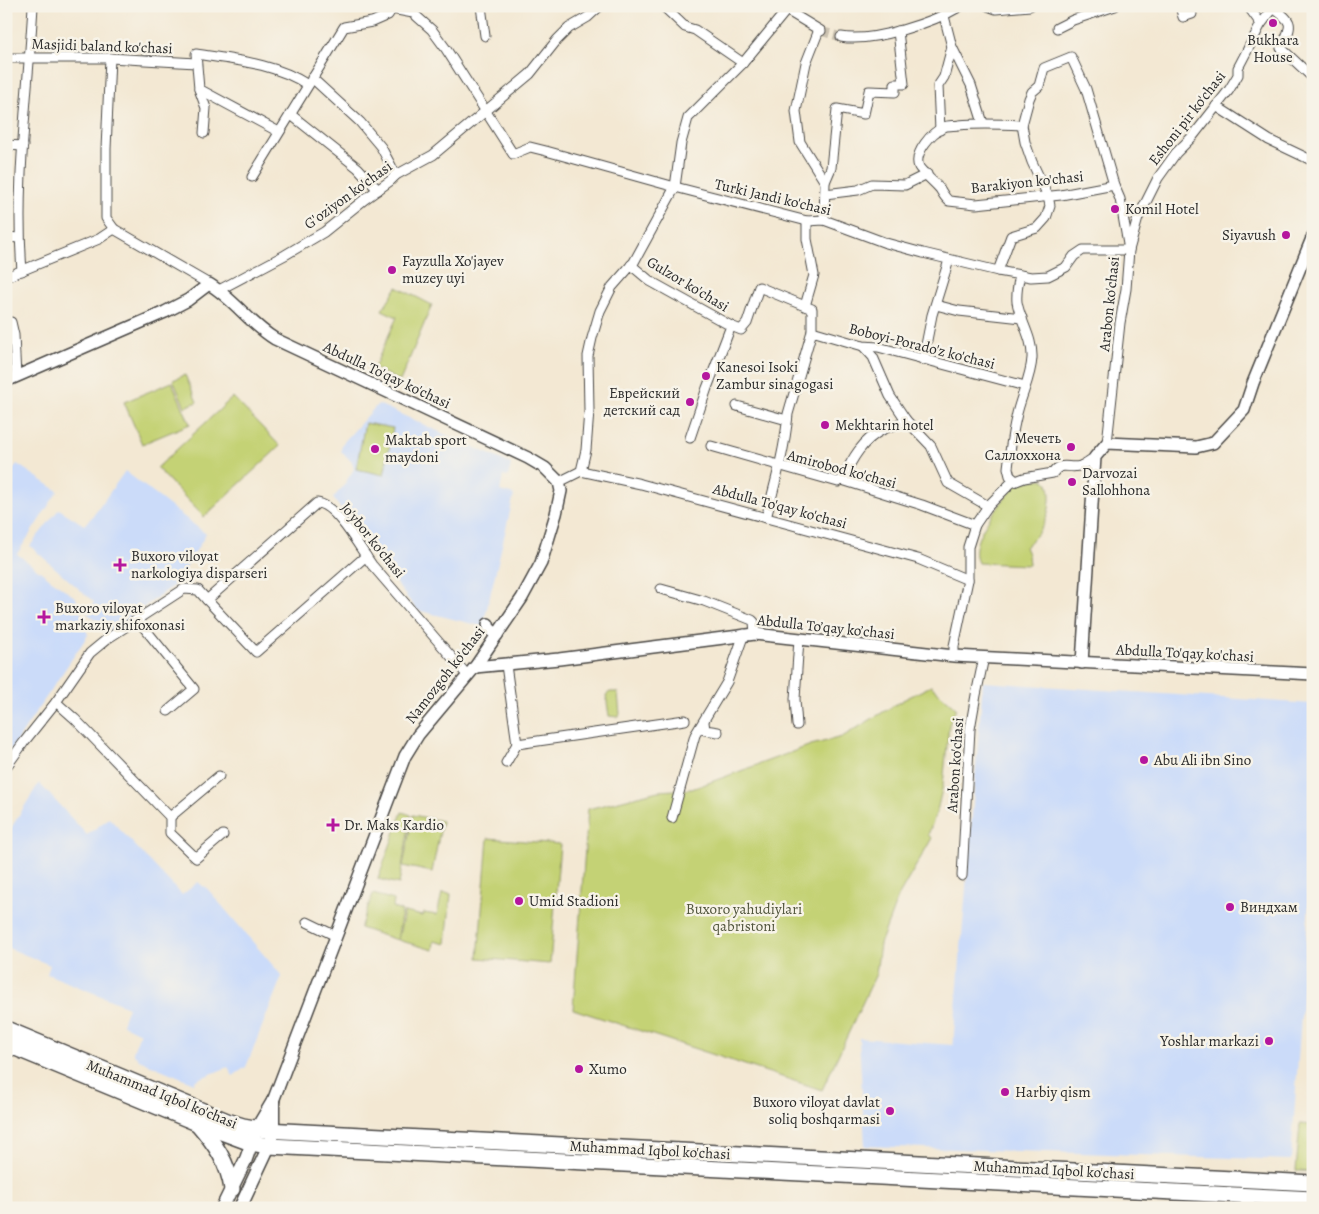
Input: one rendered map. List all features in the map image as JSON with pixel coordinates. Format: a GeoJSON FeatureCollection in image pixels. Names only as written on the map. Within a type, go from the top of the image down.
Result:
{"type":"FeatureCollection","features":[{"type":"Feature","properties":{"kind":"main road","name":"Muhammad Iqbol ko'chasi"},"geometry":{"type":"LineString","coordinates":[[6,1029],[227,1122],[273,1130],[1313,1183]]}},
{"type":"Feature","properties":{"kind":"main road","name":"Muhammad Iqbol ko'chasi"},"geometry":{"type":"LineString","coordinates":[[6,1044],[197,1123],[251,1143],[269,1146],[1313,1199]]}},
{"type":"Feature","properties":{"kind":"main road","name":"Namozgoh ko'chasi"},"geometry":{"type":"LineString","coordinates":[[222,1208],[246,1159],[257,1128],[273,1101]]}},
{"type":"Feature","properties":{"kind":"main road","name":"Namozgoh ko'chasi"},"geometry":{"type":"LineString","coordinates":[[240,1208],[269,1146],[273,1130],[273,1101]]}},
{"type":"Feature","properties":{"kind":"main road"},"geometry":{"type":"LineString","coordinates":[[197,1123],[216,1147],[226,1165],[232,1189]]}},
{"type":"Feature","properties":{"kind":"street"},"geometry":{"type":"LineString","coordinates":[[22,270],[19,238],[23,146],[33,6]]}},
{"type":"Feature","properties":{"kind":"street"},"geometry":{"type":"LineString","coordinates":[[481,6],[485,36]]}},
{"type":"Feature","properties":{"kind":"street","name":"G'oziyon ko'chasi"},"geometry":{"type":"LineString","coordinates":[[214,287],[285,255],[324,232],[396,175],[432,155],[530,74],[556,40],[569,28],[600,6]]}},
{"type":"Feature","properties":{"kind":"street"},"geometry":{"type":"LineString","coordinates":[[663,6],[685,27],[695,30],[743,63]]}},
{"type":"Feature","properties":{"kind":"street"},"geometry":{"type":"LineString","coordinates":[[841,36],[865,38],[898,30],[944,16],[962,6]]}},
{"type":"Feature","properties":{"kind":"street"},"geometry":{"type":"LineString","coordinates":[[988,6],[996,9],[1030,6]]}},
{"type":"Feature","properties":{"kind":"street"},"geometry":{"type":"LineString","coordinates":[[1057,28],[1073,20],[1114,6]]}},
{"type":"Feature","properties":{"kind":"street"},"geometry":{"type":"LineString","coordinates":[[1180,6],[1183,17],[1192,14]]}},
{"type":"Feature","properties":{"kind":"street"},"geometry":{"type":"LineString","coordinates":[[1248,6],[1261,24]]}},
{"type":"Feature","properties":{"kind":"street"},"geometry":{"type":"LineString","coordinates":[[1274,7],[1288,18],[1290,22],[1281,48],[1313,78]]}},
{"type":"Feature","properties":{"kind":"street","name":"Eshoni pir ko'chasi"},"geometry":{"type":"LineString","coordinates":[[1129,250],[1138,218],[1158,178],[1176,152],[1193,136],[1229,90],[1261,24],[1274,7]]}},
{"type":"Feature","properties":{"kind":"street"},"geometry":{"type":"LineString","coordinates":[[252,177],[344,27],[372,22],[388,15],[391,8],[413,10],[432,30],[486,110]]}},
{"type":"Feature","properties":{"kind":"street"},"geometry":{"type":"LineString","coordinates":[[558,482],[581,471],[586,450],[589,411],[588,356],[592,338],[600,312],[612,287],[630,265],[675,187],[681,143],[688,118],[743,63],[789,9],[820,30],[806,63],[796,110],[800,142],[825,182]]}},
{"type":"Feature","properties":{"kind":"street"},"geometry":{"type":"LineString","coordinates":[[944,16],[952,47],[971,85],[983,123]]}},
{"type":"Feature","properties":{"kind":"street"},"geometry":{"type":"LineString","coordinates":[[824,220],[825,182],[831,168],[837,110],[864,114],[869,91],[894,92],[895,84],[904,84],[898,30]]}},
{"type":"Feature","properties":{"kind":"street"},"geometry":{"type":"LineString","coordinates":[[940,130],[938,86],[944,77],[952,47]]}},
{"type":"Feature","properties":{"kind":"street"},"geometry":{"type":"LineString","coordinates":[[204,133],[206,108],[199,89],[196,54],[269,66],[300,79],[310,81],[360,122],[381,147],[396,175]]}},
{"type":"Feature","properties":{"kind":"street","name":"Arabon ko'chasi"},"geometry":{"type":"LineString","coordinates":[[1022,125],[1029,99],[1032,92],[1039,86],[1044,68],[1071,57],[1086,89],[1114,185],[1120,199],[1129,250],[1107,443]]}},
{"type":"Feature","properties":{"kind":"street","name":"Masjidi baland ko'chasi"},"geometry":{"type":"LineString","coordinates":[[6,58],[110,58],[196,63]]}},
{"type":"Feature","properties":{"kind":"street"},"geometry":{"type":"LineString","coordinates":[[110,58],[106,149],[106,218],[114,229],[214,287]]}},
{"type":"Feature","properties":{"kind":"street"},"geometry":{"type":"LineString","coordinates":[[199,89],[279,132]]}},
{"type":"Feature","properties":{"kind":"street"},"geometry":{"type":"LineString","coordinates":[[1216,106],[1269,140],[1312,160]]}},
{"type":"Feature","properties":{"kind":"street","name":"Turki Jandi ko'chasi"},"geometry":{"type":"LineString","coordinates":[[486,110],[514,154],[530,147],[592,162],[675,187],[807,221],[824,220],[886,243],[998,271],[1031,277],[1048,276],[1066,267],[1074,256],[1083,250],[1129,250]]}},
{"type":"Feature","properties":{"kind":"street"},"geometry":{"type":"LineString","coordinates":[[290,114],[358,168],[378,190]]}},
{"type":"Feature","properties":{"kind":"street"},"geometry":{"type":"LineString","coordinates":[[825,194],[858,190],[872,184],[905,185],[927,174],[920,169],[918,163],[919,154],[923,145],[945,127],[983,123],[1022,125],[1025,142],[1048,196],[1050,206],[1046,218],[1037,228],[1011,236],[998,271]]}},
{"type":"Feature","properties":{"kind":"street"},"geometry":{"type":"LineString","coordinates":[[6,145],[23,146]]}},
{"type":"Feature","properties":{"kind":"street","name":"Barakiyon ko'chasi"},"geometry":{"type":"LineString","coordinates":[[927,174],[949,202],[976,204],[1048,196],[1114,185]]}},
{"type":"Feature","properties":{"kind":"street"},"geometry":{"type":"LineString","coordinates":[[805,306],[814,275],[807,239],[807,221]]}},
{"type":"Feature","properties":{"kind":"street"},"geometry":{"type":"LineString","coordinates":[[6,277],[99,240],[114,229]]}},
{"type":"Feature","properties":{"kind":"street"},"geometry":{"type":"LineString","coordinates":[[954,656],[954,646],[968,580],[968,547],[975,525],[988,506],[1016,480],[1054,473],[1060,466],[1081,466],[1095,457],[1107,443],[1196,447],[1213,444],[1244,410],[1313,236]]}},
{"type":"Feature","properties":{"kind":"street"},"geometry":{"type":"LineString","coordinates":[[6,237],[19,238]]}},
{"type":"Feature","properties":{"kind":"street"},"geometry":{"type":"LineString","coordinates":[[923,360],[932,314],[943,276],[950,260]]}},
{"type":"Feature","properties":{"kind":"street","name":"Gulzor ko'chasi"},"geometry":{"type":"LineString","coordinates":[[630,265],[650,280],[731,326]]}},
{"type":"Feature","properties":{"kind":"street"},"geometry":{"type":"LineString","coordinates":[[1016,480],[1010,476],[1008,468],[1016,418],[1031,370],[1032,355],[1031,344],[1018,303],[1017,288],[1020,275]]}},
{"type":"Feature","properties":{"kind":"street"},"geometry":{"type":"LineString","coordinates":[[11,322],[14,334],[11,379],[165,312],[214,287]]}},
{"type":"Feature","properties":{"kind":"street","name":"Abdulla To'qay ko'chasi"},"geometry":{"type":"LineString","coordinates":[[214,287],[256,326],[270,336],[528,458],[545,468],[558,482]]}},
{"type":"Feature","properties":{"kind":"street"},"geometry":{"type":"LineString","coordinates":[[690,438],[731,326],[741,330],[744,327],[759,287],[812,309],[812,331],[787,420],[780,466],[766,518]]}},
{"type":"Feature","properties":{"kind":"street"},"geometry":{"type":"LineString","coordinates":[[936,305],[959,311],[1022,318]]}},
{"type":"Feature","properties":{"kind":"street","name":"Boboyi-Porado'z ko'chasi"},"geometry":{"type":"LineString","coordinates":[[812,331],[862,346],[878,347],[1025,386]]}},
{"type":"Feature","properties":{"kind":"street"},"geometry":{"type":"LineString","coordinates":[[862,346],[873,357],[890,396],[906,420],[930,446],[948,482],[988,506]]}},
{"type":"Feature","properties":{"kind":"street"},"geometry":{"type":"LineString","coordinates":[[737,406],[787,420]]}},
{"type":"Feature","properties":{"kind":"street"},"geometry":{"type":"LineString","coordinates":[[842,480],[852,458],[861,447],[886,428],[906,420]]}},
{"type":"Feature","properties":{"kind":"street","name":"Amirobod ko'chasi"},"geometry":{"type":"LineString","coordinates":[[711,446],[838,482],[842,480],[922,505],[975,525]]}},
{"type":"Feature","properties":{"kind":"street"},"geometry":{"type":"LineString","coordinates":[[1082,663],[1095,457]]}},
{"type":"Feature","properties":{"kind":"street","name":"Abdulla To'qay ko'chasi"},"geometry":{"type":"LineString","coordinates":[[581,471],[641,484],[918,559],[968,580]]}},
{"type":"Feature","properties":{"kind":"street","name":"Namozgoh ko'chasi"},"geometry":{"type":"LineString","coordinates":[[273,1101],[405,756],[418,735],[472,672],[522,598],[540,563],[559,501],[561,491],[558,482]]}},
{"type":"Feature","properties":{"kind":"street","name":"Jo'ybor ko'chasi"},"geometry":{"type":"LineString","coordinates":[[208,600],[317,503],[326,506],[335,514],[366,556],[472,672]]}},
{"type":"Feature","properties":{"kind":"street"},"geometry":{"type":"LineString","coordinates":[[6,767],[56,702],[90,653],[107,639],[184,589],[198,590],[256,652],[366,556]]}},
{"type":"Feature","properties":{"kind":"street"},"geometry":{"type":"LineString","coordinates":[[661,589],[704,601],[754,622],[729,678],[694,737],[672,818]]}},
{"type":"Feature","properties":{"kind":"street"},"geometry":{"type":"LineString","coordinates":[[137,619],[194,689],[168,711]]}},
{"type":"Feature","properties":{"kind":"street"},"geometry":{"type":"LineString","coordinates":[[488,624],[489,628],[497,635]]}},
{"type":"Feature","properties":{"kind":"street","name":"Abdulla To’qay ko’chasi"},"geometry":{"type":"LineString","coordinates":[[472,672],[506,665],[749,634],[954,656],[1055,661]]}},
{"type":"Feature","properties":{"kind":"street"},"geometry":{"type":"LineString","coordinates":[[796,725],[795,699],[799,639]]}},
{"type":"Feature","properties":{"kind":"street","name":"Arabon ko'chasi"},"geometry":{"type":"LineString","coordinates":[[962,876],[970,729],[984,657]]}},
{"type":"Feature","properties":{"kind":"street","name":"Abdulla To'qay ko'chasi"},"geometry":{"type":"LineString","coordinates":[[1055,661],[1313,674]]}},
{"type":"Feature","properties":{"kind":"street"},"geometry":{"type":"LineString","coordinates":[[506,665],[516,744],[506,763]]}},
{"type":"Feature","properties":{"kind":"street"},"geometry":{"type":"LineString","coordinates":[[56,702],[82,726],[170,817],[170,833],[196,858],[223,835]]}},
{"type":"Feature","properties":{"kind":"street"},"geometry":{"type":"LineString","coordinates":[[516,744],[684,720]]}},
{"type":"Feature","properties":{"kind":"street"},"geometry":{"type":"LineString","coordinates":[[704,722],[705,730],[718,732]]}},
{"type":"Feature","properties":{"kind":"street"},"geometry":{"type":"LineString","coordinates":[[170,817],[219,776]]}},
{"type":"Feature","properties":{"kind":"street"},"geometry":{"type":"LineString","coordinates":[[307,922],[336,936]]}},
{"type":"Feature","properties":{"kind":"shaded area"},"geometry":{"type":"Polygon","coordinates":[[[378,404],[511,464],[508,477],[503,476],[500,491],[514,495],[484,621],[485,627],[417,610],[379,562],[333,498],[354,469],[352,462],[341,451],[342,444],[378,404]]]}},
{"type":"Feature","properties":{"kind":"shaded area","name":"Buxoro viloyat markaziy shifoxonasi"},"geometry":{"type":"Polygon","coordinates":[[[17,464],[58,491],[17,554],[76,598],[88,635],[6,757],[6,479],[17,464]]]}},
{"type":"Feature","properties":{"kind":"shaded area","name":"Buxoro viloyat narkologiya disparseri"},"geometry":{"type":"Polygon","coordinates":[[[125,471],[206,534],[177,583],[111,631],[87,613],[94,602],[30,546],[59,509],[84,525],[93,516],[125,471]]]}},
{"type":"Feature","properties":{"kind":"shaded area"},"geometry":{"type":"Polygon","coordinates":[[[983,682],[1313,704],[1313,844],[1291,1160],[865,1146],[859,1038],[953,1045],[983,682]]]}},
{"type":"Feature","properties":{"kind":"shaded area"},"geometry":{"type":"Polygon","coordinates":[[[39,783],[87,835],[109,818],[182,895],[198,882],[205,886],[282,976],[246,1067],[233,1076],[228,1067],[196,1080],[194,1083],[139,1060],[133,1052],[140,1033],[122,1024],[128,1007],[47,974],[50,965],[6,947],[6,836],[39,783]]]}},
{"type":"Feature","properties":{"kind":"green space"},"geometry":{"type":"Polygon","coordinates":[[[397,287],[432,305],[400,381],[374,368],[397,317],[382,310],[397,287]]]}},
{"type":"Feature","properties":{"kind":"green space"},"geometry":{"type":"Polygon","coordinates":[[[185,375],[197,402],[185,407],[173,380],[185,375]]]}},
{"type":"Feature","properties":{"kind":"green space"},"geometry":{"type":"Polygon","coordinates":[[[172,382],[190,424],[142,444],[124,402],[172,382]]]}},
{"type":"Feature","properties":{"kind":"green space"},"geometry":{"type":"Polygon","coordinates":[[[233,397],[280,446],[204,517],[157,468],[233,397]]]}},
{"type":"Feature","properties":{"kind":"green space","name":"Maktab sport maydoni"},"geometry":{"type":"Polygon","coordinates":[[[365,423],[393,428],[384,475],[356,469],[365,423]]]}},
{"type":"Feature","properties":{"kind":"green space"},"geometry":{"type":"Polygon","coordinates":[[[1042,479],[1046,481],[1049,487],[1048,514],[1043,526],[1025,547],[1029,565],[978,563],[977,543],[987,522],[995,511],[1016,485],[1021,482],[1042,479]]]}},
{"type":"Feature","properties":{"kind":"green space","name":"Buxoro yahudiylari qabristoni"},"geometry":{"type":"Polygon","coordinates":[[[931,686],[956,708],[949,725],[943,785],[937,811],[928,835],[932,838],[898,897],[880,944],[876,974],[822,1090],[573,1009],[588,809],[658,791],[692,789],[811,745],[842,737],[903,700],[931,686]]]}},
{"type":"Feature","properties":{"kind":"green space"},"geometry":{"type":"Polygon","coordinates":[[[610,692],[617,692],[618,694],[620,714],[618,717],[609,716],[606,695],[610,692]]]}},
{"type":"Feature","properties":{"kind":"green space"},"geometry":{"type":"Polygon","coordinates":[[[402,812],[411,815],[399,884],[378,879],[402,812]]]}},
{"type":"Feature","properties":{"kind":"green space"},"geometry":{"type":"Polygon","coordinates":[[[413,815],[442,821],[432,872],[403,866],[413,815]]]}},
{"type":"Feature","properties":{"kind":"green space","name":"Umid Stadioni"},"geometry":{"type":"Polygon","coordinates":[[[488,838],[560,844],[550,964],[478,958],[488,838]]]}},
{"type":"Feature","properties":{"kind":"green space"},"geometry":{"type":"Polygon","coordinates":[[[442,893],[451,894],[446,944],[434,941],[433,950],[398,940],[404,912],[423,916],[424,913],[437,915],[442,893]]]}},
{"type":"Feature","properties":{"kind":"green space"},"geometry":{"type":"Polygon","coordinates":[[[373,894],[394,900],[393,908],[402,911],[397,940],[360,928],[373,894]]]}},
{"type":"Feature","properties":{"kind":"green space"},"geometry":{"type":"Polygon","coordinates":[[[1300,1124],[1313,1125],[1313,1172],[1296,1171],[1300,1124]]]}},
{"type":"Feature","properties":{"kind":"tunnel"},"geometry":{"type":"LineString","coordinates":[[821,31],[841,37]]}},
{"type":"Feature","properties":{"kind":"place","name":"Bukhara House"},"geometry":{"type":"Point","coordinates":[1273,23]}},
{"type":"Feature","properties":{"kind":"place","name":"Komil Hotel"},"geometry":{"type":"Point","coordinates":[1115,209]}},
{"type":"Feature","properties":{"kind":"place","name":"Siyavush"},"geometry":{"type":"Point","coordinates":[1286,235]}},
{"type":"Feature","properties":{"kind":"place","name":"Fayzulla Xo'jayev muzey uyi"},"geometry":{"type":"Point","coordinates":[392,270]}},
{"type":"Feature","properties":{"kind":"place","name":"Kanesoi Isoki Zambur sinagogasi"},"geometry":{"type":"Point","coordinates":[706,376]}},
{"type":"Feature","properties":{"kind":"place","name":"Еврейский детский сад"},"geometry":{"type":"Point","coordinates":[690,402]}},
{"type":"Feature","properties":{"kind":"place","name":"Mekhtarin hotel"},"geometry":{"type":"Point","coordinates":[825,425]}},
{"type":"Feature","properties":{"kind":"place","name":"Мечеть Саллоххона"},"geometry":{"type":"Point","coordinates":[1071,447]}},
{"type":"Feature","properties":{"kind":"place","name":"Maktab sport maydoni"},"geometry":{"type":"Point","coordinates":[375,449]}},
{"type":"Feature","properties":{"kind":"place","name":"Darvozai Sallohhona"},"geometry":{"type":"Point","coordinates":[1072,482]}},
{"type":"Feature","properties":{"kind":"place","name":"Buxoro viloyat narkologiya disparseri"},"geometry":{"type":"Point","coordinates":[120,565]}},
{"type":"Feature","properties":{"kind":"place","name":"Buxoro viloyat markaziy shifoxonasi"},"geometry":{"type":"Point","coordinates":[44,617]}},
{"type":"Feature","properties":{"kind":"place","name":"Abu Ali ibn Sino"},"geometry":{"type":"Point","coordinates":[1144,760]}},
{"type":"Feature","properties":{"kind":"place","name":"Dr. Maks Kardio"},"geometry":{"type":"Point","coordinates":[333,825]}},
{"type":"Feature","properties":{"kind":"place","name":"Umid Stadioni"},"geometry":{"type":"Point","coordinates":[519,901]}},
{"type":"Feature","properties":{"kind":"place","name":"Виндхам"},"geometry":{"type":"Point","coordinates":[1230,907]}},
{"type":"Feature","properties":{"kind":"place","name":"Yoshlar markazi"},"geometry":{"type":"Point","coordinates":[1269,1041]}},
{"type":"Feature","properties":{"kind":"place","name":"Xumo"},"geometry":{"type":"Point","coordinates":[579,1069]}},
{"type":"Feature","properties":{"kind":"place","name":"Harbiy qism"},"geometry":{"type":"Point","coordinates":[1005,1092]}},
{"type":"Feature","properties":{"kind":"place","name":"Buxoro viloyat davlat soliq boshqarmasi"},"geometry":{"type":"Point","coordinates":[890,1111]}}]}
